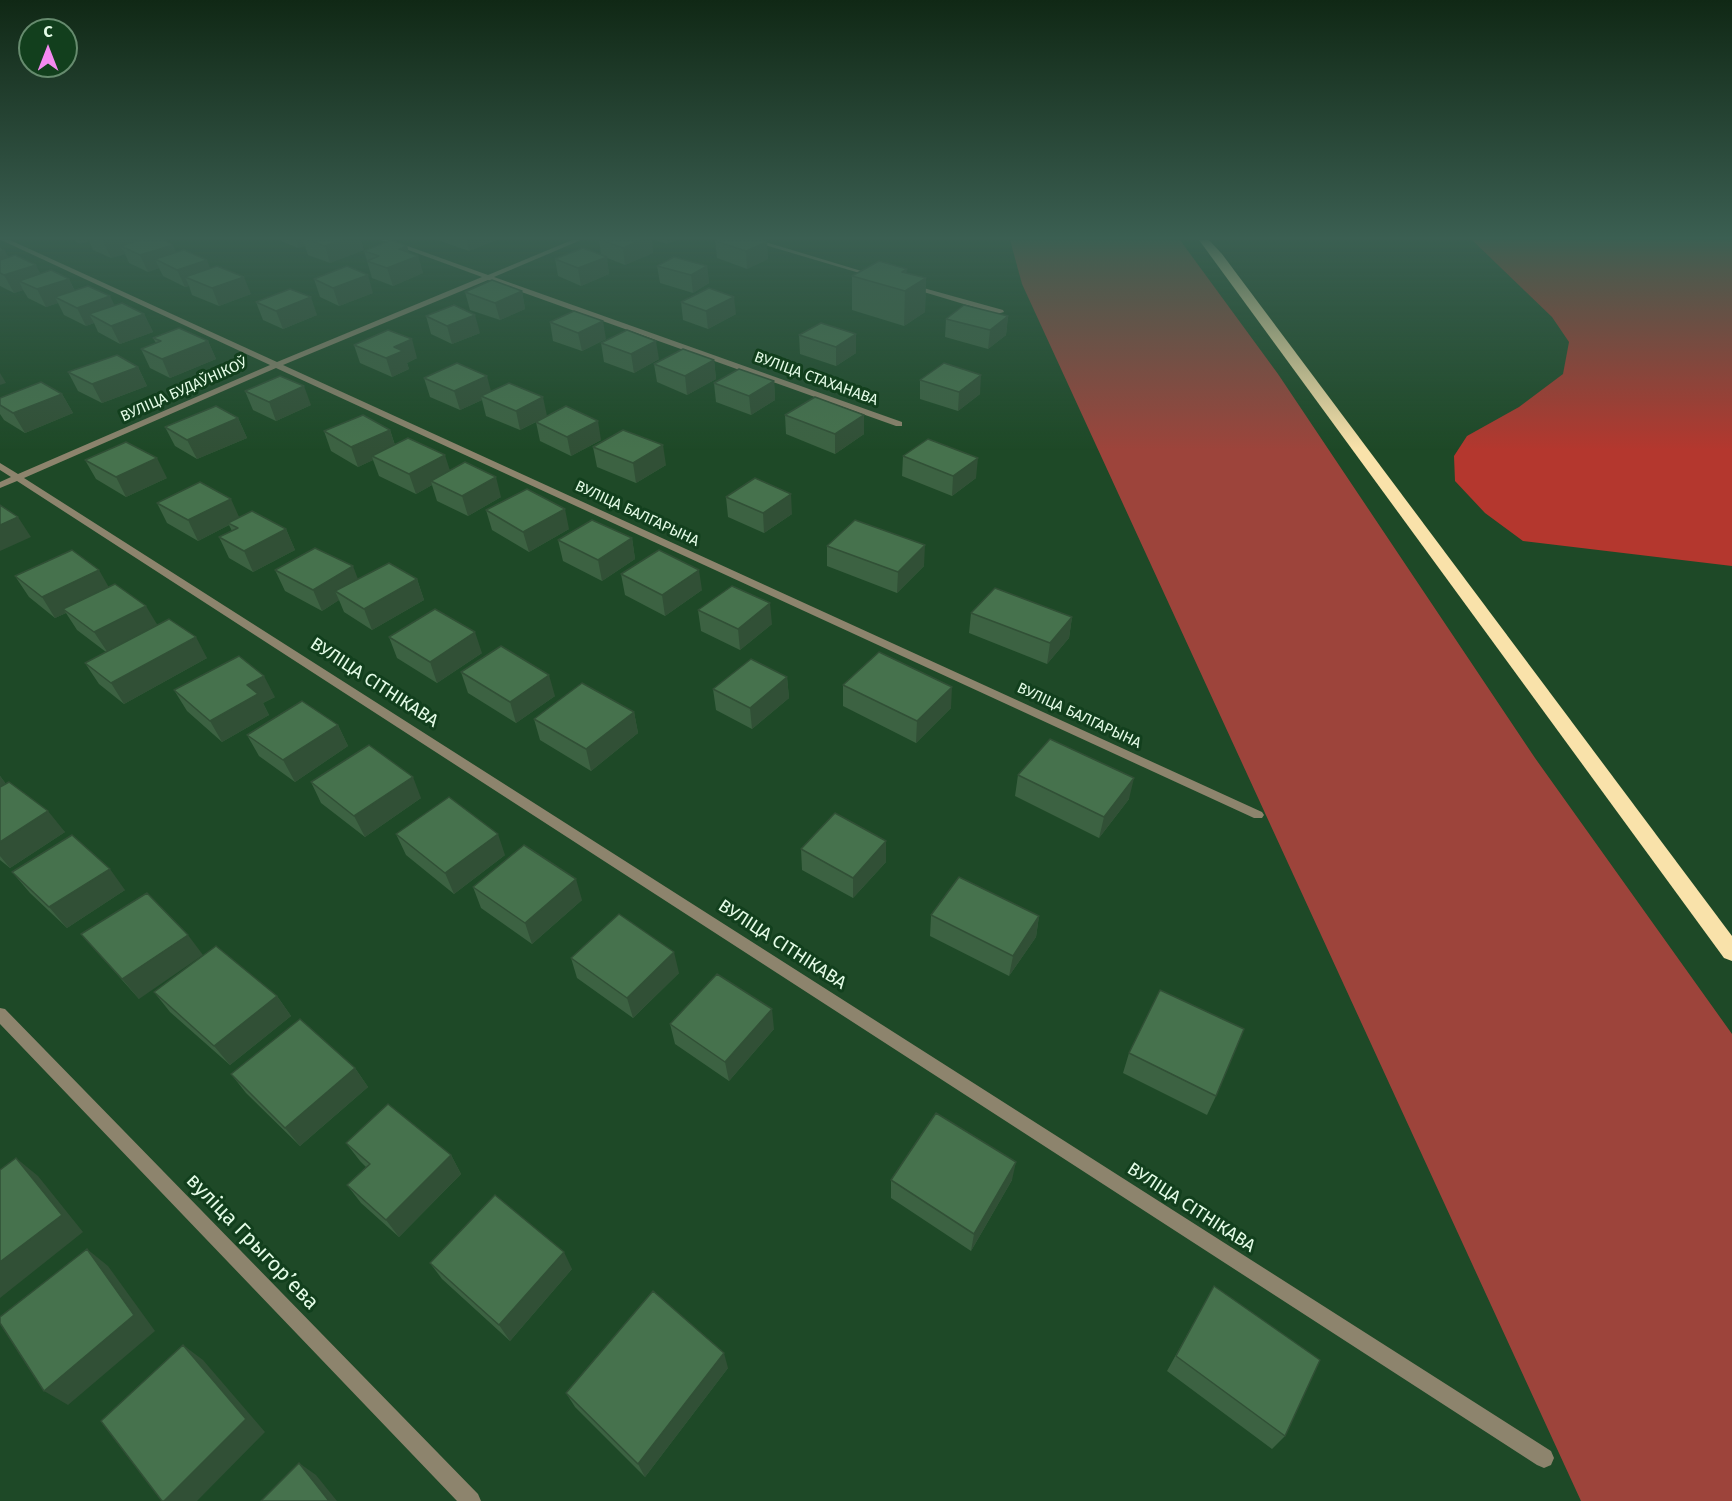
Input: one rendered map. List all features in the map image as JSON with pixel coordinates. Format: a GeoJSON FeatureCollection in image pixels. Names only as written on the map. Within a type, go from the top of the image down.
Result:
{"type":"FeatureCollection","features":[{"type":"Feature","properties":{"kind":"highway"},"geometry":{"type":"LineString","coordinates":[[1258,310],[1732,952]]}},
{"type":"Feature","properties":{"kind":"street","name":"ВУЛІЦА БАЛГАРЫНА"},"geometry":{"type":"LineString","coordinates":[[156,310],[1258,815]]}},
{"type":"Feature","properties":{"kind":"street","name":"ВУЛІЦА БУДАЎНІКОЎ"},"geometry":{"type":"LineString","coordinates":[[0,485],[408,310]]}},
{"type":"Feature","properties":{"kind":"street","name":"ВУЛІЦА СТАХАНАВА"},"geometry":{"type":"LineString","coordinates":[[580,310],[899,424]]}},
{"type":"Feature","properties":{"kind":"street"},"geometry":{"type":"LineString","coordinates":[[993,310],[1000,312]]}},
{"type":"Feature","properties":{"kind":"street","name":"ВУЛІЦА СІТНІКАВА"},"geometry":{"type":"LineString","coordinates":[[0,466],[1544,1458]]}},
{"type":"Feature","properties":{"kind":"street","name":"вуліца Грыгорʼева"},"geometry":{"type":"LineString","coordinates":[[0,1014],[471,1501]]}},
{"type":"Feature","properties":{"kind":"shaded area"},"geometry":{"type":"Polygon","coordinates":[[[1034,310],[1231,310],[1278,374],[1535,758],[1732,1034],[1732,1501],[1581,1501],[1034,310]]]}},
{"type":"Feature","properties":{"kind":"shaded area"},"geometry":{"type":"Polygon","coordinates":[[[1545,310],[1732,310],[1732,566],[1523,541],[1485,513],[1455,481],[1454,456],[1467,436],[1519,407],[1563,374],[1569,342],[1545,310]]]}},
{"type":"Feature","properties":{"kind":"building"},"geometry":{"type":"Polygon","coordinates":[[[101,310],[136,310],[144,314],[111,326],[89,314],[101,310]]]}},
{"type":"Feature","properties":{"kind":"building"},"geometry":{"type":"Polygon","coordinates":[[[441,310],[465,310],[475,315],[447,326],[426,316],[441,310]]]}},
{"type":"Feature","properties":{"kind":"building"},"geometry":{"type":"Polygon","coordinates":[[[958,310],[984,310],[1008,316],[990,330],[946,319],[958,310]]]}},
{"type":"Feature","properties":{"kind":"building"},"geometry":{"type":"Polygon","coordinates":[[[574,311],[603,321],[578,333],[550,322],[574,311]]]}},
{"type":"Feature","properties":{"kind":"building"},"geometry":{"type":"Polygon","coordinates":[[[821,323],[856,334],[836,347],[799,335],[821,323]]]}},
{"type":"Feature","properties":{"kind":"building"},"geometry":{"type":"Polygon","coordinates":[[[179,328],[208,341],[162,359],[141,349],[161,341],[153,338],[179,328]]]}},
{"type":"Feature","properties":{"kind":"building"},"geometry":{"type":"Polygon","coordinates":[[[388,330],[412,339],[394,347],[403,351],[386,358],[354,345],[388,330]]]}},
{"type":"Feature","properties":{"kind":"building"},"geometry":{"type":"Polygon","coordinates":[[[627,330],[656,341],[631,354],[601,343],[627,330]]]}},
{"type":"Feature","properties":{"kind":"building"},"geometry":{"type":"Polygon","coordinates":[[[683,349],[714,360],[685,376],[654,364],[683,349]]]}},
{"type":"Feature","properties":{"kind":"building"},"geometry":{"type":"Polygon","coordinates":[[[117,355],[138,367],[92,384],[68,372],[117,355]]]}},
{"type":"Feature","properties":{"kind":"building"},"geometry":{"type":"Polygon","coordinates":[[[457,363],[487,376],[454,391],[424,378],[457,363]]]}},
{"type":"Feature","properties":{"kind":"building"},"geometry":{"type":"Polygon","coordinates":[[[944,363],[981,375],[959,392],[920,380],[944,363]]]}},
{"type":"Feature","properties":{"kind":"building"},"geometry":{"type":"Polygon","coordinates":[[[739,369],[774,381],[749,396],[714,383],[739,369]]]}},
{"type":"Feature","properties":{"kind":"building"},"geometry":{"type":"Polygon","coordinates":[[[280,376],[304,386],[269,402],[245,391],[280,376]]]}},
{"type":"Feature","properties":{"kind":"building"},"geometry":{"type":"Polygon","coordinates":[[[41,382],[62,394],[13,413],[0,405],[0,398],[41,382]]]}},
{"type":"Feature","properties":{"kind":"building"},"geometry":{"type":"Polygon","coordinates":[[[509,383],[543,397],[516,411],[481,396],[509,383]]]}},
{"type":"Feature","properties":{"kind":"building"},"geometry":{"type":"Polygon","coordinates":[[[815,397],[864,415],[835,434],[785,415],[815,397]]]}},
{"type":"Feature","properties":{"kind":"building"},"geometry":{"type":"Polygon","coordinates":[[[216,406],[238,418],[187,440],[165,427],[216,406]]]}},
{"type":"Feature","properties":{"kind":"building"},"geometry":{"type":"Polygon","coordinates":[[[566,406],[598,421],[567,437],[536,422],[566,406]]]}},
{"type":"Feature","properties":{"kind":"building"},"geometry":{"type":"Polygon","coordinates":[[[363,415],[390,430],[351,447],[324,431],[363,415]]]}},
{"type":"Feature","properties":{"kind":"building"},"geometry":{"type":"Polygon","coordinates":[[[623,430],[663,445],[633,463],[593,447],[623,430]]]}},
{"type":"Feature","properties":{"kind":"building"},"geometry":{"type":"Polygon","coordinates":[[[408,438],[445,455],[409,474],[372,456],[408,438]]]}},
{"type":"Feature","properties":{"kind":"building"},"geometry":{"type":"Polygon","coordinates":[[[928,439],[978,458],[953,476],[903,456],[928,439]]]}},
{"type":"Feature","properties":{"kind":"building"},"geometry":{"type":"Polygon","coordinates":[[[126,442],[157,458],[116,477],[85,460],[126,442]]]}},
{"type":"Feature","properties":{"kind":"building"},"geometry":{"type":"Polygon","coordinates":[[[465,462],[496,477],[462,496],[431,481],[465,462]]]}},
{"type":"Feature","properties":{"kind":"building"},"geometry":{"type":"Polygon","coordinates":[[[755,478],[791,494],[763,513],[726,497],[755,478]]]}},
{"type":"Feature","properties":{"kind":"building"},"geometry":{"type":"Polygon","coordinates":[[[200,482],[231,499],[188,520],[157,503],[200,482]]]}},
{"type":"Feature","properties":{"kind":"building"},"geometry":{"type":"Polygon","coordinates":[[[527,489],[565,509],[523,532],[486,510],[527,489]]]}},
{"type":"Feature","properties":{"kind":"building"},"geometry":{"type":"Polygon","coordinates":[[[0,505],[18,517],[0,525],[0,505]]]}},
{"type":"Feature","properties":{"kind":"building"},"geometry":{"type":"Polygon","coordinates":[[[252,511],[286,529],[244,551],[219,537],[238,528],[228,523],[252,511]]]}},
{"type":"Feature","properties":{"kind":"building"},"geometry":{"type":"Polygon","coordinates":[[[592,520],[632,538],[598,560],[558,540],[592,520]]]}},
{"type":"Feature","properties":{"kind":"building"},"geometry":{"type":"Polygon","coordinates":[[[855,520],[925,545],[898,572],[827,546],[855,520]]]}},
{"type":"Feature","properties":{"kind":"building"},"geometry":{"type":"Polygon","coordinates":[[[315,548],[353,566],[313,590],[275,570],[315,548]]]}},
{"type":"Feature","properties":{"kind":"building"},"geometry":{"type":"Polygon","coordinates":[[[72,550],[99,570],[42,597],[15,576],[72,550]]]}},
{"type":"Feature","properties":{"kind":"building"},"geometry":{"type":"Polygon","coordinates":[[[659,550],[699,570],[662,595],[621,574],[659,550]]]}},
{"type":"Feature","properties":{"kind":"building"},"geometry":{"type":"Polygon","coordinates":[[[389,563],[417,579],[364,609],[335,591],[389,563]]]}},
{"type":"Feature","properties":{"kind":"building"},"geometry":{"type":"Polygon","coordinates":[[[115,584],[146,606],[94,632],[63,609],[115,584]]]}},
{"type":"Feature","properties":{"kind":"building"},"geometry":{"type":"Polygon","coordinates":[[[732,586],[770,603],[738,629],[698,610],[732,586]]]}},
{"type":"Feature","properties":{"kind":"building"},"geometry":{"type":"Polygon","coordinates":[[[995,588],[1072,617],[1050,643],[971,613],[995,588]]]}},
{"type":"Feature","properties":{"kind":"building"},"geometry":{"type":"Polygon","coordinates":[[[435,609],[475,632],[430,662],[389,637],[435,609]]]}},
{"type":"Feature","properties":{"kind":"building"},"geometry":{"type":"Polygon","coordinates":[[[169,619],[196,637],[111,683],[85,663],[169,619]]]}},
{"type":"Feature","properties":{"kind":"building"},"geometry":{"type":"Polygon","coordinates":[[[501,646],[549,675],[510,702],[461,672],[501,646]]]}},
{"type":"Feature","properties":{"kind":"building"},"geometry":{"type":"Polygon","coordinates":[[[879,652],[952,687],[917,721],[843,685],[879,652]]]}},
{"type":"Feature","properties":{"kind":"building"},"geometry":{"type":"Polygon","coordinates":[[[239,656],[264,676],[247,685],[258,694],[210,721],[174,690],[239,656]]]}},
{"type":"Feature","properties":{"kind":"building"},"geometry":{"type":"Polygon","coordinates":[[[751,659],[787,677],[750,708],[713,689],[751,659]]]}},
{"type":"Feature","properties":{"kind":"building"},"geometry":{"type":"Polygon","coordinates":[[[582,683],[634,712],[586,749],[534,719],[582,683]]]}},
{"type":"Feature","properties":{"kind":"building"},"geometry":{"type":"Polygon","coordinates":[[[302,701],[338,725],[283,760],[247,735],[302,701]]]}},
{"type":"Feature","properties":{"kind":"building"},"geometry":{"type":"Polygon","coordinates":[[[1050,739],[1134,778],[1104,817],[1018,775],[1050,739]]]}},
{"type":"Feature","properties":{"kind":"building"},"geometry":{"type":"Polygon","coordinates":[[[369,745],[413,777],[354,816],[311,782],[369,745]]]}},
{"type":"Feature","properties":{"kind":"building"},"geometry":{"type":"Polygon","coordinates":[[[9,782],[48,811],[0,842],[0,787],[9,782]]]}},
{"type":"Feature","properties":{"kind":"building"},"geometry":{"type":"Polygon","coordinates":[[[449,797],[498,834],[445,873],[396,834],[449,797]]]}},
{"type":"Feature","properties":{"kind":"building"},"geometry":{"type":"Polygon","coordinates":[[[835,813],[886,841],[853,878],[801,849],[835,813]]]}},
{"type":"Feature","properties":{"kind":"building"},"geometry":{"type":"Polygon","coordinates":[[[72,835],[110,869],[49,907],[12,872],[72,835]]]}},
{"type":"Feature","properties":{"kind":"building"},"geometry":{"type":"Polygon","coordinates":[[[524,845],[576,879],[525,923],[473,887],[524,845]]]}},
{"type":"Feature","properties":{"kind":"building"},"geometry":{"type":"Polygon","coordinates":[[[959,877],[1039,916],[1013,956],[931,915],[959,877]]]}},
{"type":"Feature","properties":{"kind":"building"},"geometry":{"type":"Polygon","coordinates":[[[147,893],[188,935],[122,979],[81,934],[147,893]]]}},
{"type":"Feature","properties":{"kind":"building"},"geometry":{"type":"Polygon","coordinates":[[[619,914],[674,952],[627,998],[571,958],[619,914]]]}},
{"type":"Feature","properties":{"kind":"building"},"geometry":{"type":"Polygon","coordinates":[[[216,946],[277,996],[214,1046],[154,992],[216,946]]]}},
{"type":"Feature","properties":{"kind":"building"},"geometry":{"type":"Polygon","coordinates":[[[717,974],[772,1009],[725,1062],[670,1024],[717,974]]]}},
{"type":"Feature","properties":{"kind":"building"},"geometry":{"type":"Polygon","coordinates":[[[1160,990],[1244,1029],[1216,1096],[1129,1053],[1160,990]]]}},
{"type":"Feature","properties":{"kind":"building"},"geometry":{"type":"Polygon","coordinates":[[[300,1019],[355,1068],[285,1128],[231,1074],[300,1019]]]}},
{"type":"Feature","properties":{"kind":"building"},"geometry":{"type":"Polygon","coordinates":[[[388,1104],[451,1155],[386,1220],[347,1185],[370,1164],[346,1143],[388,1104]]]}},
{"type":"Feature","properties":{"kind":"building"},"geometry":{"type":"Polygon","coordinates":[[[936,1113],[1016,1162],[974,1234],[891,1180],[936,1113]]]}},
{"type":"Feature","properties":{"kind":"building"},"geometry":{"type":"Polygon","coordinates":[[[16,1158],[62,1215],[0,1262],[0,1170],[16,1158]]]}},
{"type":"Feature","properties":{"kind":"building"},"geometry":{"type":"Polygon","coordinates":[[[495,1195],[564,1252],[499,1325],[430,1263],[495,1195]]]}},
{"type":"Feature","properties":{"kind":"building"},"geometry":{"type":"Polygon","coordinates":[[[87,1249],[134,1315],[44,1391],[0,1323],[0,1317],[87,1249]]]}},
{"type":"Feature","properties":{"kind":"building"},"geometry":{"type":"Polygon","coordinates":[[[1214,1286],[1320,1360],[1285,1436],[1176,1356],[1214,1286]]]}},
{"type":"Feature","properties":{"kind":"building"},"geometry":{"type":"Polygon","coordinates":[[[653,1291],[724,1353],[638,1464],[566,1393],[653,1291]]]}},
{"type":"Feature","properties":{"kind":"building"},"geometry":{"type":"Polygon","coordinates":[[[183,1345],[246,1419],[162,1501],[101,1421],[183,1345]]]}},
{"type":"Feature","properties":{"kind":"building"},"geometry":{"type":"Polygon","coordinates":[[[299,1463],[329,1501],[261,1501],[299,1463]]]}}]}
